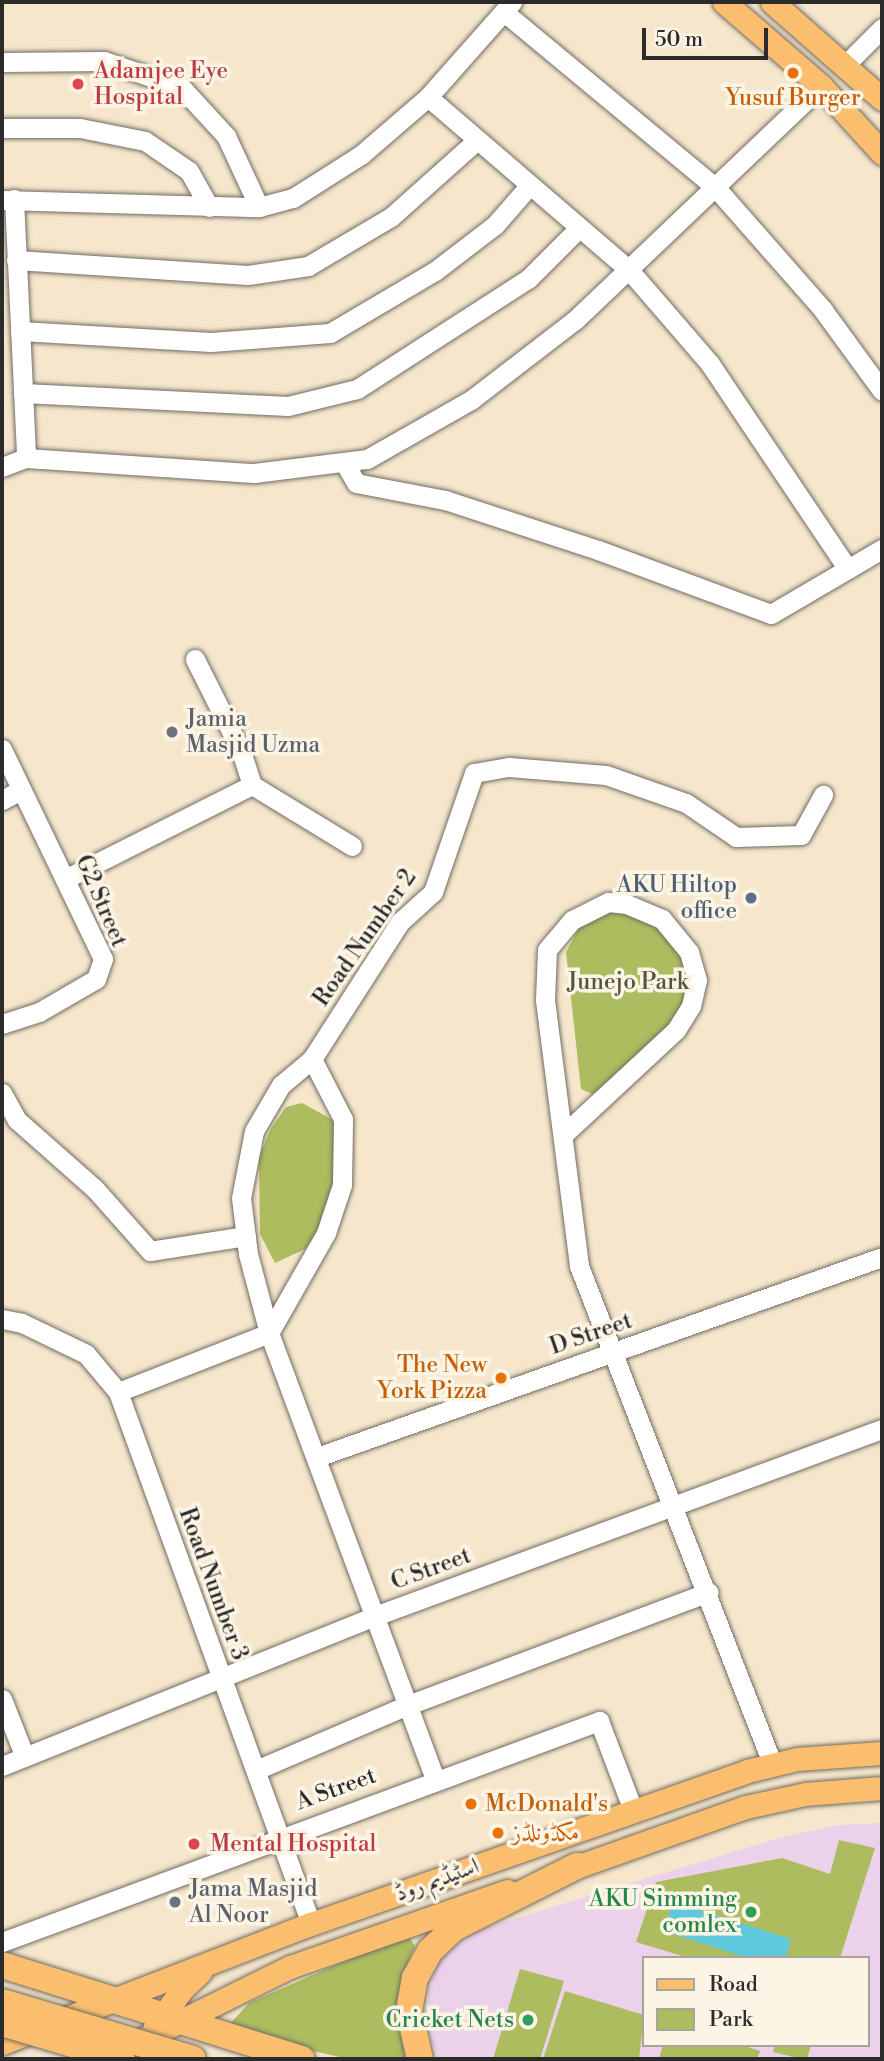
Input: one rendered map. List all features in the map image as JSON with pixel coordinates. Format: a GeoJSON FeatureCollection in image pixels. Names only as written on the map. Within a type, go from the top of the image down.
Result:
{"type":"FeatureCollection","features":[{"type":"Feature","properties":{"kind":"highway"},"geometry":{"type":"LineString","coordinates":[[420,2059],[409,2011],[415,1978],[429,1951],[454,1928],[577,1866]]}},
{"type":"Feature","properties":{"kind":"highway"},"geometry":{"type":"LineString","coordinates":[[2,1965],[115,2000],[165,2023],[302,2059]]}},
{"type":"Feature","properties":{"kind":"highway"},"geometry":{"type":"LineString","coordinates":[[2,2002],[193,2059]]}},
{"type":"Feature","properties":{"kind":"highway"},"geometry":{"type":"LineString","coordinates":[[2,2023],[122,2059]]}},
{"type":"Feature","properties":{"kind":"main road"},"geometry":{"type":"LineString","coordinates":[[723,2],[821,86],[882,153]]}},
{"type":"Feature","properties":{"kind":"main road"},"geometry":{"type":"LineString","coordinates":[[772,2],[846,64],[882,99]]}},
{"type":"Feature","properties":{"kind":"main road","name":"اسٹیڈیم روڈ"},"geometry":{"type":"LineString","coordinates":[[2,2043],[311,1924],[772,1763],[882,1753]]}},
{"type":"Feature","properties":{"kind":"main road","name":"اسٹیڈیم روڈ"},"geometry":{"type":"LineString","coordinates":[[94,2059],[165,2023],[290,1967],[746,1807],[805,1794],[882,1788]]}},
{"type":"Feature","properties":{"kind":"main road"},"geometry":{"type":"LineString","coordinates":[[151,2059],[165,2023],[211,1962]]}},
{"type":"Feature","properties":{"kind":"street"},"geometry":{"type":"LineString","coordinates":[[26,458],[16,260],[8,200],[259,207],[293,198],[362,154],[428,97],[508,7],[716,188],[824,310],[882,391]]}},
{"type":"Feature","properties":{"kind":"street"},"geometry":{"type":"LineString","coordinates":[[846,64],[882,28]]}},
{"type":"Feature","properties":{"kind":"street"},"geometry":{"type":"LineString","coordinates":[[2,62],[104,61],[181,87],[226,136],[259,207]]}},
{"type":"Feature","properties":{"kind":"street"},"geometry":{"type":"LineString","coordinates":[[2,467],[26,458],[254,473],[367,460],[471,400],[575,320],[821,86]]}},
{"type":"Feature","properties":{"kind":"street"},"geometry":{"type":"LineString","coordinates":[[428,97],[629,270],[710,364],[848,569]]}},
{"type":"Feature","properties":{"kind":"street"},"geometry":{"type":"LineString","coordinates":[[2,128],[80,128],[145,141],[189,171],[209,207]]}},
{"type":"Feature","properties":{"kind":"street"},"geometry":{"type":"LineString","coordinates":[[16,260],[248,275],[308,266],[391,218],[476,141]]}},
{"type":"Feature","properties":{"kind":"street"},"geometry":{"type":"LineString","coordinates":[[20,331],[211,342],[330,333],[435,271],[495,225],[529,186]]}},
{"type":"Feature","properties":{"kind":"street"},"geometry":{"type":"LineString","coordinates":[[23,393],[288,406],[357,389],[528,279],[579,228]]}},
{"type":"Feature","properties":{"kind":"street"},"geometry":{"type":"LineString","coordinates":[[344,462],[356,483],[445,500],[598,550],[771,614],[882,549]]}},
{"type":"Feature","properties":{"kind":"street"},"geometry":{"type":"LineString","coordinates":[[195,659],[241,751],[252,785],[352,846]]}},
{"type":"Feature","properties":{"kind":"street","name":"G2 Street"},"geometry":{"type":"LineString","coordinates":[[2,748],[67,878],[103,958],[96,979],[39,1012],[2,1024]]}},
{"type":"Feature","properties":{"kind":"street","name":"Road Number 2"},"geometry":{"type":"LineString","coordinates":[[435,1779],[269,1333],[246,1236],[241,1198],[254,1131],[282,1085],[312,1059],[400,922],[433,892],[474,773],[509,767],[606,775],[685,803],[736,837],[801,835],[823,795]]}},
{"type":"Feature","properties":{"kind":"street"},"geometry":{"type":"LineString","coordinates":[[67,878],[252,785]]}},
{"type":"Feature","properties":{"kind":"street"},"geometry":{"type":"LineString","coordinates":[[2,800],[21,790]]}},
{"type":"Feature","properties":{"kind":"street"},"geometry":{"type":"LineString","coordinates":[[564,1134],[676,1030],[691,1006],[697,980],[689,952],[662,919],[627,904],[608,902],[572,920],[547,950],[545,1000],[579,1266],[615,1352],[772,1763]]}},
{"type":"Feature","properties":{"kind":"street"},"geometry":{"type":"LineString","coordinates":[[118,1392],[269,1333],[326,1233],[342,1185],[343,1119],[312,1059]]}},
{"type":"Feature","properties":{"kind":"street"},"geometry":{"type":"LineString","coordinates":[[2,1093],[17,1120],[95,1189],[150,1251],[246,1236]]}},
{"type":"Feature","properties":{"kind":"street","name":"D Street"},"geometry":{"type":"LineString","coordinates":[[317,1457],[882,1257]]}},
{"type":"Feature","properties":{"kind":"street","name":"Road Number 3"},"geometry":{"type":"LineString","coordinates":[[2,1320],[22,1324],[86,1354],[118,1392],[311,1924]]}},
{"type":"Feature","properties":{"kind":"street","name":"C Street"},"geometry":{"type":"LineString","coordinates":[[2,1766],[375,1616],[882,1429]]}},
{"type":"Feature","properties":{"kind":"street"},"geometry":{"type":"LineString","coordinates":[[256,1770],[408,1705],[708,1592]]}},
{"type":"Feature","properties":{"kind":"street"},"geometry":{"type":"LineString","coordinates":[[2,1699],[26,1757]]}},
{"type":"Feature","properties":{"kind":"street","name":"A Street"},"geometry":{"type":"LineString","coordinates":[[2,1942],[278,1837],[600,1721],[633,1810]]}},
{"type":"Feature","properties":{"kind":"shaded area"},"geometry":{"type":"Polygon","coordinates":[[[882,1823],[882,2059],[439,2059],[427,2031],[428,1987],[436,1960],[478,1930],[779,1838],[838,1825],[882,1823]]]}},
{"type":"Feature","properties":{"kind":"green space","name":"Junejo Park"},"geometry":{"type":"Polygon","coordinates":[[[614,912],[639,917],[663,932],[681,956],[688,982],[682,1008],[657,1039],[606,1087],[592,1094],[581,1089],[566,952],[579,928],[596,915],[614,912]]]}},
{"type":"Feature","properties":{"kind":"green space"},"geometry":{"type":"Polygon","coordinates":[[[302,1103],[333,1120],[338,1149],[336,1177],[319,1230],[305,1249],[275,1263],[260,1234],[259,1158],[270,1130],[286,1107],[302,1103]]]}},
{"type":"Feature","properties":{"kind":"green space","name":"AKU Simming comlex"},"geometry":{"type":"Polygon","coordinates":[[[839,1840],[875,1848],[841,1956],[682,1956],[636,1942],[656,1882],[782,1858],[830,1874],[839,1840]]]}},
{"type":"Feature","properties":{"kind":"green space"},"geometry":{"type":"Polygon","coordinates":[[[402,1936],[410,1938],[415,1946],[405,1969],[397,2013],[406,2059],[348,2059],[231,2032],[229,2025],[249,2003],[402,1936]]]}},
{"type":"Feature","properties":{"kind":"green space","name":"Cricket Nets"},"geometry":{"type":"Polygon","coordinates":[[[520,1969],[564,1981],[540,2059],[493,2059],[520,1969]]]}},
{"type":"Feature","properties":{"kind":"green space"},"geometry":{"type":"Polygon","coordinates":[[[565,1991],[642,2014],[639,2059],[543,2059],[565,1991]]]}},
{"type":"Feature","properties":{"kind":"green space"},"geometry":{"type":"Polygon","coordinates":[[[662,2047],[748,2047],[760,2051],[757,2059],[659,2059],[662,2047]]]}},
{"type":"Feature","properties":{"kind":"green space"},"geometry":{"type":"Polygon","coordinates":[[[774,2047],[810,2047],[807,2059],[773,2052],[774,2047]]]}},
{"type":"Feature","properties":{"kind":"water"},"geometry":{"type":"Polygon","coordinates":[[[673,1902],[791,1939],[787,1956],[742,1956],[663,1931],[673,1902]]]}},
{"type":"Feature","properties":{"kind":"place","name":"Yusuf Burger"},"geometry":{"type":"Point","coordinates":[793,73]}},
{"type":"Feature","properties":{"kind":"place","name":"Adamjee Eye Hospital"},"geometry":{"type":"Point","coordinates":[78,84]}},
{"type":"Feature","properties":{"kind":"place","name":"Jamia Masjid Uzma"},"geometry":{"type":"Point","coordinates":[172,732]}},
{"type":"Feature","properties":{"kind":"place","name":"AKU Hiltop office"},"geometry":{"type":"Point","coordinates":[751,898]}},
{"type":"Feature","properties":{"kind":"place","name":"The New York Pizza"},"geometry":{"type":"Point","coordinates":[501,1378]}},
{"type":"Feature","properties":{"kind":"place","name":"McDonald's"},"geometry":{"type":"Point","coordinates":[471,1804]}},
{"type":"Feature","properties":{"kind":"place","name":"مکڈونلڈز"},"geometry":{"type":"Point","coordinates":[498,1833]}},
{"type":"Feature","properties":{"kind":"place","name":"Mental Hospital"},"geometry":{"type":"Point","coordinates":[194,1844]}},
{"type":"Feature","properties":{"kind":"place","name":"Jama Masjid Al Noor"},"geometry":{"type":"Point","coordinates":[175,1902]}},
{"type":"Feature","properties":{"kind":"place","name":"AKU Simming comlex"},"geometry":{"type":"Point","coordinates":[751,1912]}},
{"type":"Feature","properties":{"kind":"place","name":"Cricket Nets"},"geometry":{"type":"Point","coordinates":[528,2020]}}]}
